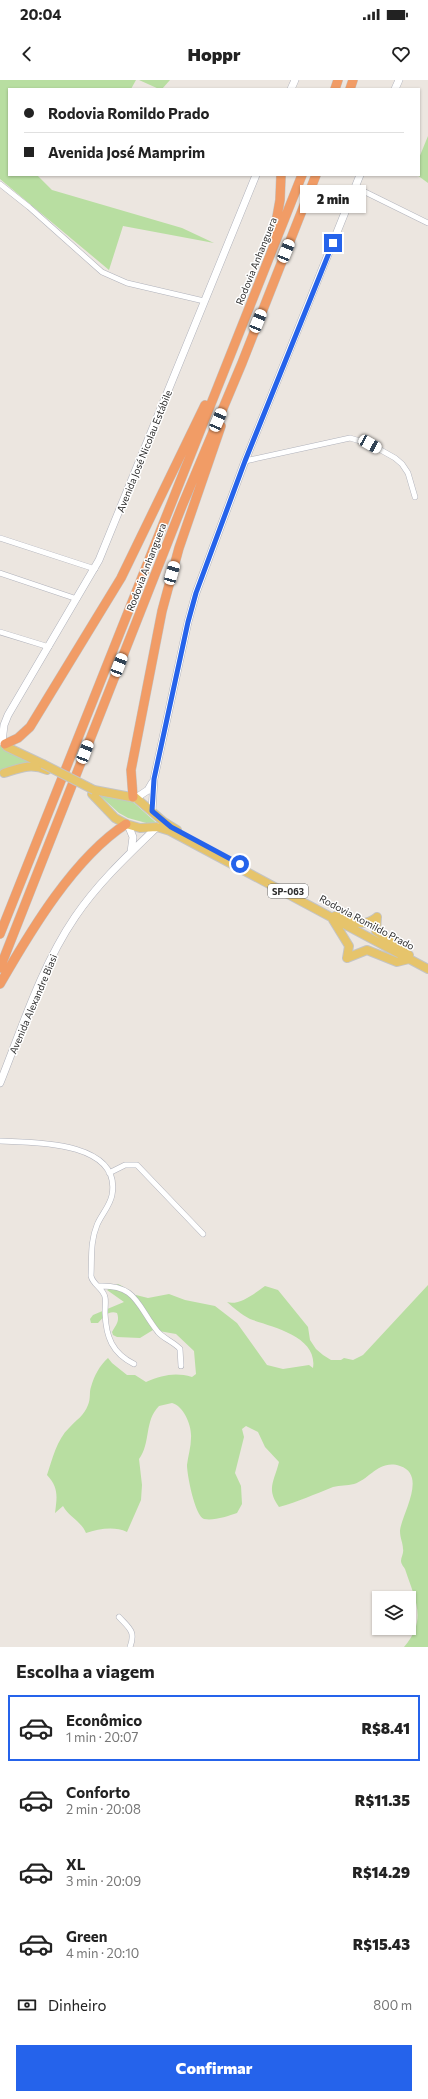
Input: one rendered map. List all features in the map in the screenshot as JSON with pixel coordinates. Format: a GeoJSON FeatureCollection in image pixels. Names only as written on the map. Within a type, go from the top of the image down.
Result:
{"type":"FeatureCollection","features":[{"type":"Feature","properties":{"kind":"highway"},"geometry":{"type":"LineString","coordinates":[[268,261],[280,200],[280,176]]}},
{"type":"Feature","properties":{"kind":"highway","name":"Rodovia Anhanguera"},"geometry":{"type":"LineString","coordinates":[[0,934],[302,176]]}},
{"type":"Feature","properties":{"kind":"highway","name":"Rodovia Anhanguera"},"geometry":{"type":"LineString","coordinates":[[0,968],[182,506],[242,363],[316,176]]}},
{"type":"Feature","properties":{"kind":"highway"},"geometry":{"type":"LineString","coordinates":[[4,743],[18,738],[30,726],[120,578],[230,356]]}},
{"type":"Feature","properties":{"kind":"highway"},"geometry":{"type":"LineString","coordinates":[[134,797],[131,770],[162,611],[179,548],[242,363]]}},
{"type":"Feature","properties":{"kind":"highway"},"geometry":{"type":"LineString","coordinates":[[0,984],[30,934],[79,867],[100,844],[127,824]]}},
{"type":"Feature","properties":{"kind":"main road","name":"Avenida José Nicolau Estábile"},"geometry":{"type":"LineString","coordinates":[[4,743],[4,725],[8,715],[95,569],[256,176]]}},
{"type":"Feature","properties":{"kind":"main road"},"geometry":{"type":"LineString","coordinates":[[152,811],[154,779],[188,622],[196,593],[245,461],[360,176]]}},
{"type":"Feature","properties":{"kind":"main road","name":"Avenida José Nicolau Estábile"},"geometry":{"type":"LineString","coordinates":[[0,724],[8,715]]}},
{"type":"Feature","properties":{"kind":"main road","name":"SP-063"},"geometry":{"type":"LineString","coordinates":[[4,743],[45,767],[93,792],[134,797],[152,811]]}},
{"type":"Feature","properties":{"kind":"main road","name":"SP-063"},"geometry":{"type":"LineString","coordinates":[[2,774],[26,766],[45,767]]}},
{"type":"Feature","properties":{"kind":"main road"},"geometry":{"type":"LineString","coordinates":[[134,797],[148,790],[154,779]]}},
{"type":"Feature","properties":{"kind":"main road","name":"SP-063"},"geometry":{"type":"LineString","coordinates":[[93,792],[115,818],[140,828],[157,826]]}},
{"type":"Feature","properties":{"kind":"main road","name":"Rodovia Romildo Prado"},"geometry":{"type":"LineString","coordinates":[[152,811],[171,827],[334,918]]}},
{"type":"Feature","properties":{"kind":"main road"},"geometry":{"type":"LineString","coordinates":[[127,824],[133,837],[131,852]]}},
{"type":"Feature","properties":{"kind":"main road","name":"Rodovia Romildo Prado"},"geometry":{"type":"LineString","coordinates":[[157,826],[170,831],[428,969]]}},
{"type":"Feature","properties":{"kind":"main road","name":"Avenida Alexandre Biasi"},"geometry":{"type":"LineString","coordinates":[[0,1083],[43,977],[58,946],[75,917],[118,864],[157,826]]}},
{"type":"Feature","properties":{"kind":"main road"},"geometry":{"type":"LineString","coordinates":[[334,918],[363,924],[370,923],[377,917],[376,931],[409,958]]}},
{"type":"Feature","properties":{"kind":"main road"},"geometry":{"type":"LineString","coordinates":[[334,918],[349,946],[347,958],[367,950],[397,962],[409,958]]}},
{"type":"Feature","properties":{"kind":"main road","name":"Rodovia Romildo Prado"},"geometry":{"type":"LineString","coordinates":[[409,958],[428,965]]}},
{"type":"Feature","properties":{"kind":"street"},"geometry":{"type":"LineString","coordinates":[[0,184],[29,207],[102,272],[127,284],[204,301]]}},
{"type":"Feature","properties":{"kind":"street"},"geometry":{"type":"LineString","coordinates":[[355,187],[428,223]]}},
{"type":"Feature","properties":{"kind":"street"},"geometry":{"type":"LineString","coordinates":[[245,461],[350,438],[370,444],[398,461],[408,473],[415,497]]}},
{"type":"Feature","properties":{"kind":"street"},"geometry":{"type":"LineString","coordinates":[[0,538],[95,569]]}},
{"type":"Feature","properties":{"kind":"street"},"geometry":{"type":"LineString","coordinates":[[0,573],[77,599]]}},
{"type":"Feature","properties":{"kind":"street"},"geometry":{"type":"LineString","coordinates":[[0,632],[49,647]]}},
{"type":"Feature","properties":{"kind":"street"},"geometry":{"type":"LineString","coordinates":[[0,1141],[42,1142],[77,1149],[93,1156],[103,1164],[109,1173],[113,1182],[112,1198],[97,1223],[92,1236],[92,1281],[98,1286],[106,1298],[106,1323],[110,1340],[121,1358],[134,1364]]}},
{"type":"Feature","properties":{"kind":"street"},"geometry":{"type":"LineString","coordinates":[[109,1173],[126,1165],[137,1165],[203,1234]]}},
{"type":"Feature","properties":{"kind":"street"},"geometry":{"type":"LineString","coordinates":[[98,1286],[113,1285],[131,1294],[160,1334],[180,1350],[181,1366]]}},
{"type":"Feature","properties":{"kind":"street"},"geometry":{"type":"LineString","coordinates":[[119,1617],[134,1636],[130,1647]]}},
{"type":"Feature","properties":{"kind":"green space"},"geometry":{"type":"Polygon","coordinates":[[[0,80],[136,80],[132,88],[8,88],[8,176],[38,176],[52,190],[182,228],[214,243],[123,226],[109,270],[0,179],[0,80]]]}},
{"type":"Feature","properties":{"kind":"green space"},"geometry":{"type":"Polygon","coordinates":[[[139,80],[170,80],[163,88],[157,88],[139,80]]]}},
{"type":"Feature","properties":{"kind":"green space"},"geometry":{"type":"Polygon","coordinates":[[[428,136],[428,183],[418,176],[420,176],[420,156],[428,136]]]}},
{"type":"Feature","properties":{"kind":"green space"},"geometry":{"type":"Polygon","coordinates":[[[0,744],[31,763],[18,765],[0,772],[0,744]]]}},
{"type":"Feature","properties":{"kind":"green space"},"geometry":{"type":"Polygon","coordinates":[[[97,793],[133,802],[161,827],[128,818],[119,813],[97,793]]]}},
{"type":"Feature","properties":{"kind":"green space"},"geometry":{"type":"Polygon","coordinates":[[[118,1284],[135,1299],[136,1295],[148,1298],[169,1294],[185,1300],[215,1306],[237,1323],[267,1365],[283,1369],[309,1365],[313,1368],[313,1357],[308,1348],[292,1334],[250,1319],[227,1302],[232,1303],[242,1301],[265,1286],[278,1290],[308,1327],[310,1340],[316,1349],[331,1360],[341,1360],[344,1358],[353,1360],[363,1355],[428,1285],[428,1647],[404,1647],[412,1635],[416,1635],[418,1618],[416,1591],[412,1591],[401,1561],[403,1545],[400,1536],[401,1524],[413,1486],[412,1478],[408,1471],[400,1466],[386,1465],[365,1479],[354,1484],[333,1487],[279,1507],[273,1495],[272,1485],[279,1462],[265,1447],[258,1432],[246,1426],[242,1429],[244,1437],[235,1473],[241,1486],[242,1504],[237,1513],[216,1519],[204,1519],[198,1511],[192,1495],[188,1477],[187,1465],[191,1441],[189,1422],[184,1412],[172,1403],[159,1406],[151,1418],[143,1453],[139,1459],[142,1485],[141,1500],[127,1532],[117,1529],[106,1529],[86,1533],[81,1525],[63,1506],[55,1513],[56,1493],[54,1484],[47,1475],[55,1450],[61,1438],[86,1409],[89,1402],[90,1389],[94,1379],[100,1367],[108,1358],[127,1375],[135,1375],[146,1382],[169,1375],[186,1375],[192,1377],[196,1374],[194,1351],[176,1334],[153,1330],[140,1338],[117,1337],[113,1335],[112,1332],[118,1318],[117,1313],[114,1312],[106,1315],[98,1323],[91,1323],[90,1319],[93,1315],[124,1302],[107,1290],[118,1284]]]}},
{"type":"Feature","properties":{"kind":"route"},"geometry":{"type":"LineString","coordinates":[[240,864],[171,827],[152,811],[154,779],[188,622],[196,593],[245,461],[333,243]]}}]}
